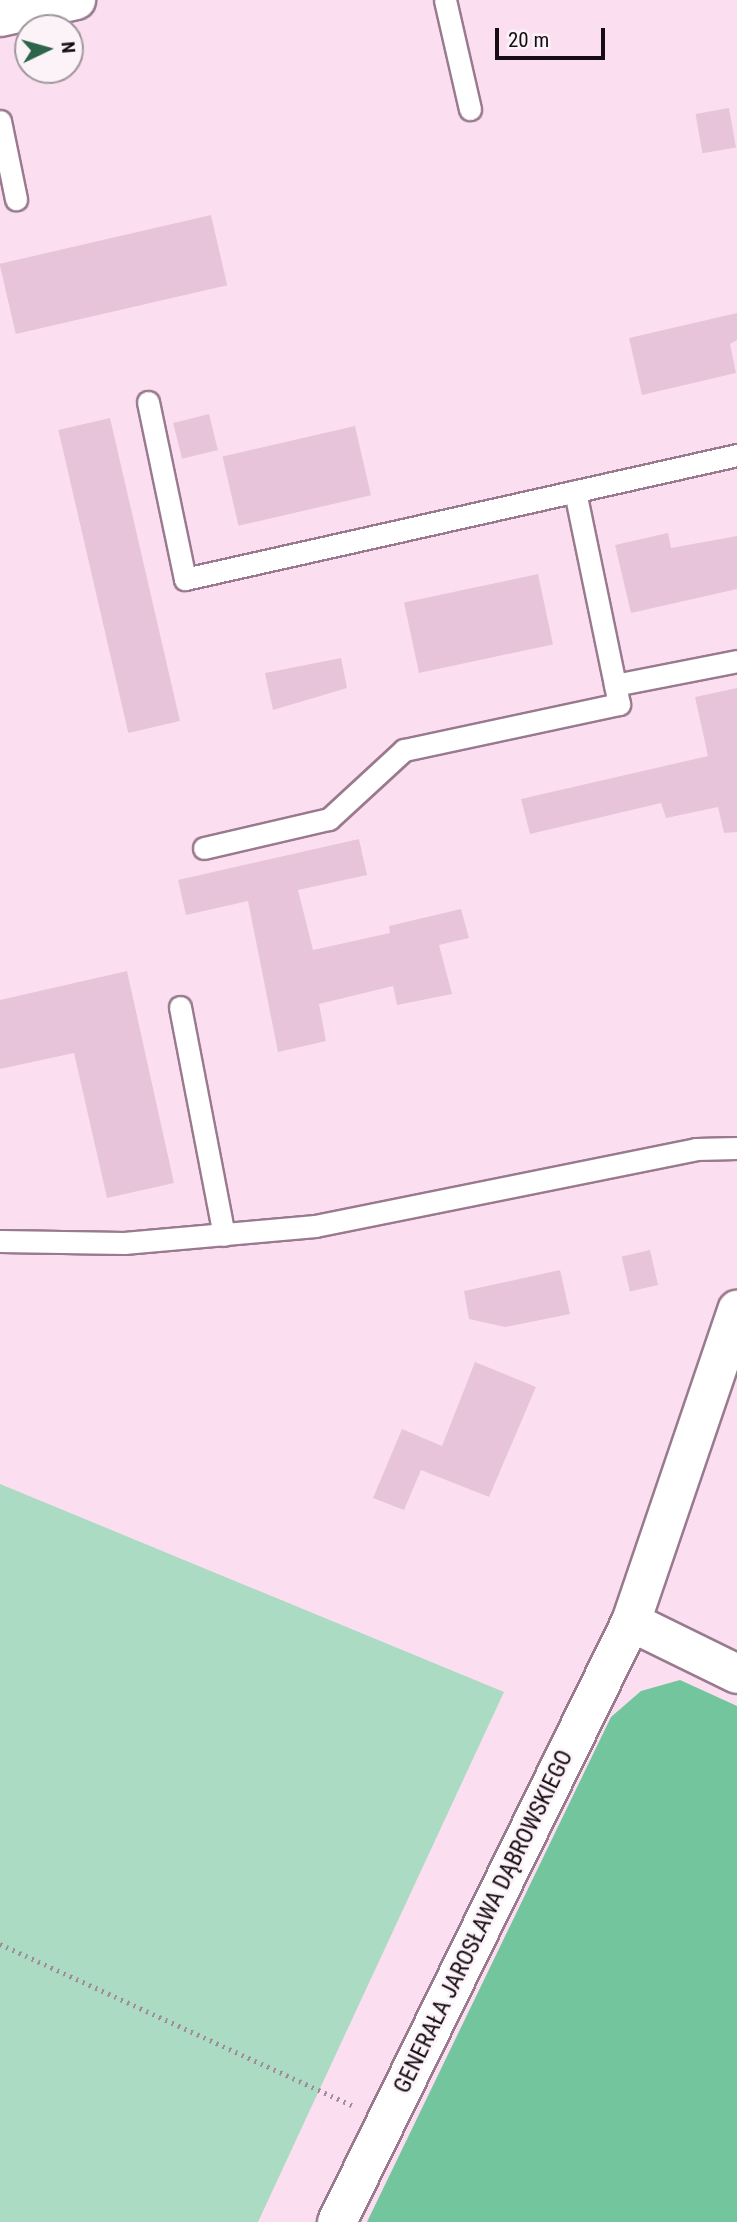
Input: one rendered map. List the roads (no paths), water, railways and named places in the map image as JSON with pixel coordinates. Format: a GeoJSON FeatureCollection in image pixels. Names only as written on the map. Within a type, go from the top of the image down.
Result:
{"type":"FeatureCollection","features":[{"type":"Feature","properties":{"kind":"street"},"geometry":{"type":"LineString","coordinates":[[0,18],[76,0]]}},
{"type":"Feature","properties":{"kind":"street","name":"GENERAŁA JAROSŁAWA DĄBROWSKIEGO"},"geometry":{"type":"LineString","coordinates":[[337,2222],[631,1622],[737,1310]]}},
{"type":"Feature","properties":{"kind":"street"},"geometry":{"type":"LineString","coordinates":[[631,1622],[737,1674]]}},
{"type":"Feature","properties":{"kind":"lane"},"geometry":{"type":"LineString","coordinates":[[445,0],[470,109]]}},
{"type":"Feature","properties":{"kind":"lane"},"geometry":{"type":"LineString","coordinates":[[0,121],[16,199]]}},
{"type":"Feature","properties":{"kind":"lane"},"geometry":{"type":"LineString","coordinates":[[148,402],[185,579],[737,455]]}},
{"type":"Feature","properties":{"kind":"lane"},"geometry":{"type":"LineString","coordinates":[[204,848],[329,819],[404,750],[619,704],[575,492]]}},
{"type":"Feature","properties":{"kind":"lane"},"geometry":{"type":"LineString","coordinates":[[615,685],[737,661]]}},
{"type":"Feature","properties":{"kind":"lane"},"geometry":{"type":"LineString","coordinates":[[180,1007],[224,1235]]}},
{"type":"Feature","properties":{"kind":"lane"},"geometry":{"type":"LineString","coordinates":[[0,1241],[124,1243],[315,1226],[696,1149],[737,1148]]}}]}
